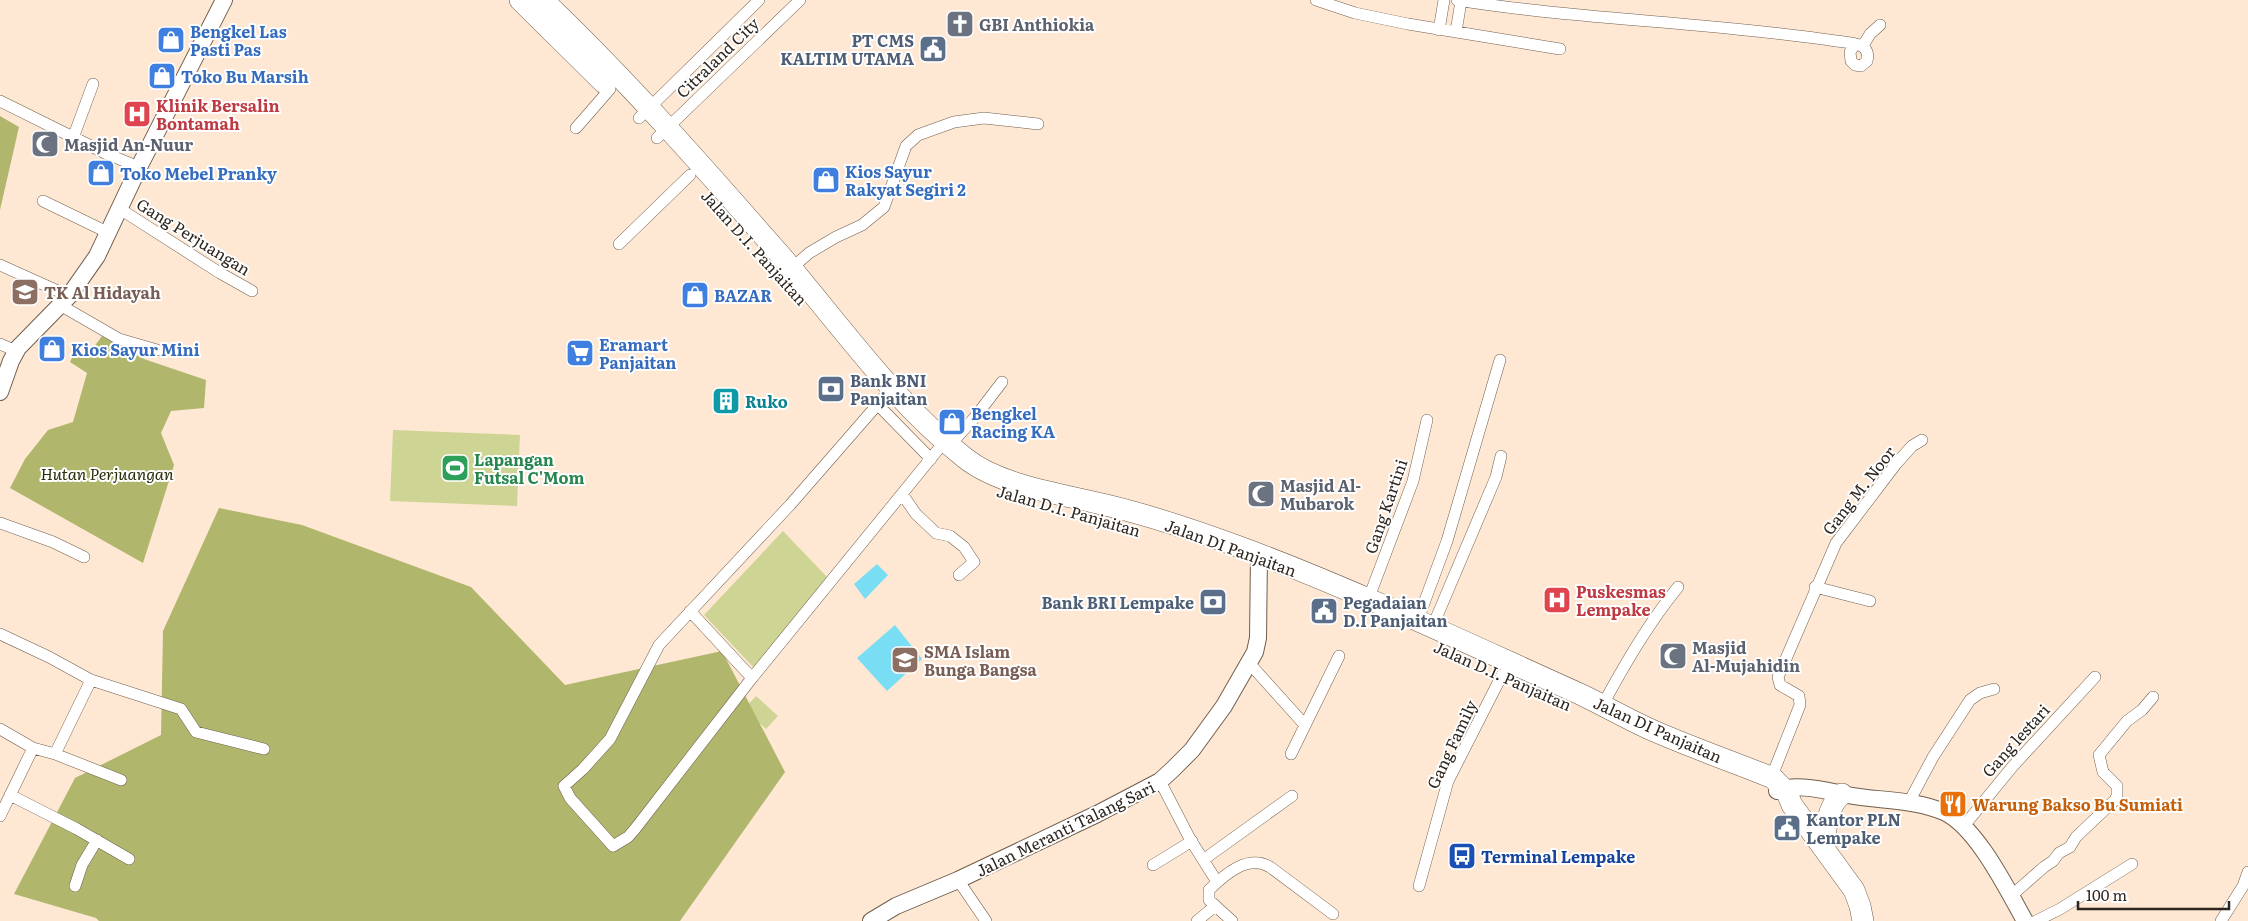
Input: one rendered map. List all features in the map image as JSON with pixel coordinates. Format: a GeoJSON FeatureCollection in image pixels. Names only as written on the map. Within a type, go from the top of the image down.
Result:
{"type":"FeatureCollection","features":[{"type":"Feature","properties":{"kind":"highway"},"geometry":{"type":"LineString","coordinates":[[520,0],[610,89],[644,113]]}},
{"type":"Feature","properties":{"kind":"highway"},"geometry":{"type":"LineString","coordinates":[[542,0],[644,113]]}},
{"type":"Feature","properties":{"kind":"highway","name":"Jalan DI Panjaitan"},"geometry":{"type":"LineString","coordinates":[[644,113],[866,358],[941,449],[992,474],[1117,508],[1368,600],[1424,625],[1451,644],[1602,706],[1777,790]]}},
{"type":"Feature","properties":{"kind":"highway","name":"Jalan D.I. Panjaitan"},"geometry":{"type":"LineString","coordinates":[[662,133],[690,175],[749,237],[787,272],[881,400],[911,430],[941,449]]}},
{"type":"Feature","properties":{"kind":"highway","name":"Jalan D.I. Panjaitan"},"geometry":{"type":"LineString","coordinates":[[1259,561],[1451,644],[1502,675],[1646,740],[1777,790]]}},
{"type":"Feature","properties":{"kind":"highway"},"geometry":{"type":"LineString","coordinates":[[1777,790],[1825,847],[1854,890],[1863,921]]}},
{"type":"Feature","properties":{"kind":"highway"},"geometry":{"type":"LineString","coordinates":[[1825,847],[1830,812],[1842,794]]}},
{"type":"Feature","properties":{"kind":"street"},"geometry":{"type":"LineString","coordinates":[[0,389],[16,352],[25,339],[64,300],[98,256],[139,166],[224,0]]}},
{"type":"Feature","properties":{"kind":"street","name":"Citraland City"},"geometry":{"type":"LineString","coordinates":[[644,113],[759,0]]}},
{"type":"Feature","properties":{"kind":"street"},"geometry":{"type":"LineString","coordinates":[[1316,0],[1355,13],[1439,30],[1560,49]]}},
{"type":"Feature","properties":{"kind":"street"},"geometry":{"type":"LineString","coordinates":[[1439,30],[1444,0]]}},
{"type":"Feature","properties":{"kind":"street"},"geometry":{"type":"LineString","coordinates":[[1456,32],[1459,0],[1533,10],[1760,31],[1859,45],[1880,25]]}},
{"type":"Feature","properties":{"kind":"street","name":"Citraland City"},"geometry":{"type":"LineString","coordinates":[[662,133],[796,1]]}},
{"type":"Feature","properties":{"kind":"street"},"geometry":{"type":"LineString","coordinates":[[73,138],[93,84]]}},
{"type":"Feature","properties":{"kind":"street"},"geometry":{"type":"LineString","coordinates":[[576,128],[610,89]]}},
{"type":"Feature","properties":{"kind":"street"},"geometry":{"type":"LineString","coordinates":[[0,101],[107,154],[139,166]]}},
{"type":"Feature","properties":{"kind":"street"},"geometry":{"type":"LineString","coordinates":[[787,272],[809,253],[836,237],[862,226],[884,207],[906,146],[918,135],[954,122],[984,118],[1038,124]]}},
{"type":"Feature","properties":{"kind":"street"},"geometry":{"type":"LineString","coordinates":[[619,244],[690,175]]}},
{"type":"Feature","properties":{"kind":"street"},"geometry":{"type":"LineString","coordinates":[[42,201],[109,233]]}},
{"type":"Feature","properties":{"kind":"street","name":"Gang Perjuangan"},"geometry":{"type":"LineString","coordinates":[[120,209],[220,273],[252,291]]}},
{"type":"Feature","properties":{"kind":"street"},"geometry":{"type":"LineString","coordinates":[[0,265],[64,300],[119,339],[157,350]]}},
{"type":"Feature","properties":{"kind":"street"},"geometry":{"type":"LineString","coordinates":[[0,344],[16,352]]}},
{"type":"Feature","properties":{"kind":"street"},"geometry":{"type":"LineString","coordinates":[[1424,625],[1500,360]]}},
{"type":"Feature","properties":{"kind":"street"},"geometry":{"type":"LineString","coordinates":[[881,400],[790,505],[659,645],[610,739],[583,769],[564,786],[570,798],[613,846],[628,837],[635,829],[752,678],[902,494],[941,449],[976,416],[1002,382]]}},
{"type":"Feature","properties":{"kind":"street","name":"Gang Kartini"},"geometry":{"type":"LineString","coordinates":[[1368,600],[1413,481],[1427,420]]}},
{"type":"Feature","properties":{"kind":"street","name":"Gang M. Noor"},"geometry":{"type":"LineString","coordinates":[[1777,790],[1800,704],[1799,696],[1780,685],[1778,677],[1815,587],[1836,543],[1896,464],[1912,446],[1922,440]]}},
{"type":"Feature","properties":{"kind":"street"},"geometry":{"type":"LineString","coordinates":[[1424,625],[1496,477],[1501,456]]}},
{"type":"Feature","properties":{"kind":"street"},"geometry":{"type":"LineString","coordinates":[[902,494],[916,514],[936,533],[950,536],[964,548],[974,562],[959,575]]}},
{"type":"Feature","properties":{"kind":"street"},"geometry":{"type":"LineString","coordinates":[[0,522],[53,542],[84,557]]}},
{"type":"Feature","properties":{"kind":"street","name":"Jalan Meranti Talang Sari"},"geometry":{"type":"LineString","coordinates":[[873,920],[896,906],[958,880],[1097,814],[1160,781],[1192,750],[1224,706],[1250,664],[1258,638],[1259,561]]}},
{"type":"Feature","properties":{"kind":"street"},"geometry":{"type":"LineString","coordinates":[[1602,706],[1637,644],[1655,616],[1678,587]]}},
{"type":"Feature","properties":{"kind":"street"},"geometry":{"type":"LineString","coordinates":[[1815,587],[1870,601]]}},
{"type":"Feature","properties":{"kind":"street"},"geometry":{"type":"LineString","coordinates":[[690,611],[752,678]]}},
{"type":"Feature","properties":{"kind":"street"},"geometry":{"type":"LineString","coordinates":[[0,634],[49,657],[91,680],[180,709],[196,732],[264,749]]}},
{"type":"Feature","properties":{"kind":"street"},"geometry":{"type":"LineString","coordinates":[[1291,754],[1338,656]]}},
{"type":"Feature","properties":{"kind":"street"},"geometry":{"type":"LineString","coordinates":[[1250,664],[1304,724]]}},
{"type":"Feature","properties":{"kind":"street","name":"Gang Family"},"geometry":{"type":"LineString","coordinates":[[1419,886],[1448,781],[1502,675]]}},
{"type":"Feature","properties":{"kind":"street","name":"Gang lestari"},"geometry":{"type":"LineString","coordinates":[[1963,827],[2013,766],[2094,677]]}},
{"type":"Feature","properties":{"kind":"street"},"geometry":{"type":"LineString","coordinates":[[55,754],[91,680]]}},
{"type":"Feature","properties":{"kind":"street"},"geometry":{"type":"LineString","coordinates":[[1909,802],[1933,756],[1970,700],[1980,693],[1994,689]]}},
{"type":"Feature","properties":{"kind":"street"},"geometry":{"type":"LineString","coordinates":[[2011,896],[2053,861],[2059,853],[2070,848],[2076,838],[2115,800],[2117,786],[2103,772],[2099,755],[2127,721],[2142,710],[2153,697]]}},
{"type":"Feature","properties":{"kind":"street"},"geometry":{"type":"LineString","coordinates":[[0,729],[34,748],[55,754],[121,780]]}},
{"type":"Feature","properties":{"kind":"street"},"geometry":{"type":"LineString","coordinates":[[1,814],[34,748]]}},
{"type":"Feature","properties":{"kind":"street"},"geometry":{"type":"LineString","coordinates":[[1160,781],[1192,842],[1217,882]]}},
{"type":"Feature","properties":{"kind":"street"},"geometry":{"type":"LineString","coordinates":[[1777,790],[1803,788],[1909,802],[1945,812],[1963,827],[1991,861],[2025,921]]}},
{"type":"Feature","properties":{"kind":"street"},"geometry":{"type":"LineString","coordinates":[[10,795],[97,840],[129,859]]}},
{"type":"Feature","properties":{"kind":"street"},"geometry":{"type":"LineString","coordinates":[[1203,860],[1292,796]]}},
{"type":"Feature","properties":{"kind":"street"},"geometry":{"type":"LineString","coordinates":[[74,886],[82,865],[97,840]]}},
{"type":"Feature","properties":{"kind":"street"},"geometry":{"type":"LineString","coordinates":[[1153,866],[1192,842]]}},
{"type":"Feature","properties":{"kind":"street"},"geometry":{"type":"LineString","coordinates":[[1232,921],[1215,906],[1208,896],[1209,890],[1243,864],[1262,862],[1333,914]]}},
{"type":"Feature","properties":{"kind":"street"},"geometry":{"type":"LineString","coordinates":[[2036,921],[2060,909],[2132,864]]}},
{"type":"Feature","properties":{"kind":"street"},"geometry":{"type":"LineString","coordinates":[[2221,921],[2243,886],[2248,872]]}},
{"type":"Feature","properties":{"kind":"street"},"geometry":{"type":"LineString","coordinates":[[958,880],[986,921]]}},
{"type":"Feature","properties":{"kind":"street"},"geometry":{"type":"LineString","coordinates":[[1197,921],[1215,906]]}},
{"type":"Feature","properties":{"kind":"green space"},"geometry":{"type":"Polygon","coordinates":[[[0,116],[19,127],[0,210],[0,116]]]}},
{"type":"Feature","properties":{"kind":"green space","name":"Hutan Perjuangan"},"geometry":{"type":"Polygon","coordinates":[[[102,336],[144,359],[206,380],[204,408],[171,411],[161,433],[174,465],[143,563],[10,488],[25,459],[48,430],[73,422],[87,373],[70,362],[74,354],[88,355],[102,336]]]}},
{"type":"Feature","properties":{"kind":"green space","name":"Lapangan Futsal C'Mom"},"geometry":{"type":"Polygon","coordinates":[[[393,430],[520,435],[517,506],[390,501],[393,430]]]}},
{"type":"Feature","properties":{"kind":"green space"},"geometry":{"type":"Polygon","coordinates":[[[219,508],[302,525],[471,587],[565,685],[722,651],[785,772],[680,921],[99,921],[96,918],[14,894],[75,778],[161,735],[163,631],[219,508]]]}},
{"type":"Feature","properties":{"kind":"green space"},"geometry":{"type":"Polygon","coordinates":[[[783,531],[827,577],[755,669],[704,615],[783,531]]]}},
{"type":"Feature","properties":{"kind":"green space"},"geometry":{"type":"Polygon","coordinates":[[[756,696],[778,716],[766,729],[744,709],[756,696]]]}},
{"type":"Feature","properties":{"kind":"water"},"geometry":{"type":"Polygon","coordinates":[[[877,564],[888,575],[865,599],[854,584],[877,564]]]}},
{"type":"Feature","properties":{"kind":"water"},"geometry":{"type":"Polygon","coordinates":[[[895,625],[922,659],[887,691],[857,658],[895,625]]]}},
{"type":"Feature","properties":{"kind":"place","name":"GBI Anthiokia"},"geometry":{"type":"Point","coordinates":[960,24]}},
{"type":"Feature","properties":{"kind":"place","name":"Bengkel Las Pasti Pas"},"geometry":{"type":"Point","coordinates":[171,40]}},
{"type":"Feature","properties":{"kind":"place","name":"PT CMS KALTIM UTAMA"},"geometry":{"type":"Point","coordinates":[933,49]}},
{"type":"Feature","properties":{"kind":"place","name":"Toko Bu Marsih"},"geometry":{"type":"Point","coordinates":[162,76]}},
{"type":"Feature","properties":{"kind":"place","name":"Klinik Bersalin Bontamah"},"geometry":{"type":"Point","coordinates":[137,114]}},
{"type":"Feature","properties":{"kind":"place","name":"Masjid An-Nuur"},"geometry":{"type":"Point","coordinates":[45,144]}},
{"type":"Feature","properties":{"kind":"place","name":"Toko Mebel Pranky"},"geometry":{"type":"Point","coordinates":[101,173]}},
{"type":"Feature","properties":{"kind":"place","name":"Kios Sayur Rakyat Segiri 2"},"geometry":{"type":"Point","coordinates":[826,180]}},
{"type":"Feature","properties":{"kind":"place","name":"TK Al Hidayah"},"geometry":{"type":"Point","coordinates":[25,292]}},
{"type":"Feature","properties":{"kind":"place","name":"BAZAR"},"geometry":{"type":"Point","coordinates":[695,295]}},
{"type":"Feature","properties":{"kind":"place","name":"Kios Sayur Mini"},"geometry":{"type":"Point","coordinates":[52,349]}},
{"type":"Feature","properties":{"kind":"place","name":"Eramart Panjaitan"},"geometry":{"type":"Point","coordinates":[580,353]}},
{"type":"Feature","properties":{"kind":"place","name":"Bank BNI Panjaitan"},"geometry":{"type":"Point","coordinates":[831,389]}},
{"type":"Feature","properties":{"kind":"place","name":"Ruko"},"geometry":{"type":"Point","coordinates":[726,401]}},
{"type":"Feature","properties":{"kind":"place","name":"Bengkel Racing KA"},"geometry":{"type":"Point","coordinates":[952,422]}},
{"type":"Feature","properties":{"kind":"place","name":"Lapangan Futsal C'Mom"},"geometry":{"type":"Point","coordinates":[455,468]}},
{"type":"Feature","properties":{"kind":"place","name":"Masjid Al- Mubarok"},"geometry":{"type":"Point","coordinates":[1261,494]}},
{"type":"Feature","properties":{"kind":"place","name":"Puskesmas Lempake"},"geometry":{"type":"Point","coordinates":[1557,600]}},
{"type":"Feature","properties":{"kind":"place","name":"Bank BRI Lempake"},"geometry":{"type":"Point","coordinates":[1213,602]}},
{"type":"Feature","properties":{"kind":"place","name":"Pegadaian D.I Panjaitan"},"geometry":{"type":"Point","coordinates":[1324,611]}},
{"type":"Feature","properties":{"kind":"place","name":"Masjid Al-Mujahidin"},"geometry":{"type":"Point","coordinates":[1673,656]}},
{"type":"Feature","properties":{"kind":"place","name":"SMA Islam Bunga Bangsa"},"geometry":{"type":"Point","coordinates":[905,660]}},
{"type":"Feature","properties":{"kind":"place","name":"Warung Bakso Bu Sumiati"},"geometry":{"type":"Point","coordinates":[1953,804]}},
{"type":"Feature","properties":{"kind":"place","name":"Kantor PLN Lempake"},"geometry":{"type":"Point","coordinates":[1787,828]}},
{"type":"Feature","properties":{"kind":"place","name":"Terminal Lempake"},"geometry":{"type":"Point","coordinates":[1462,856]}}]}
